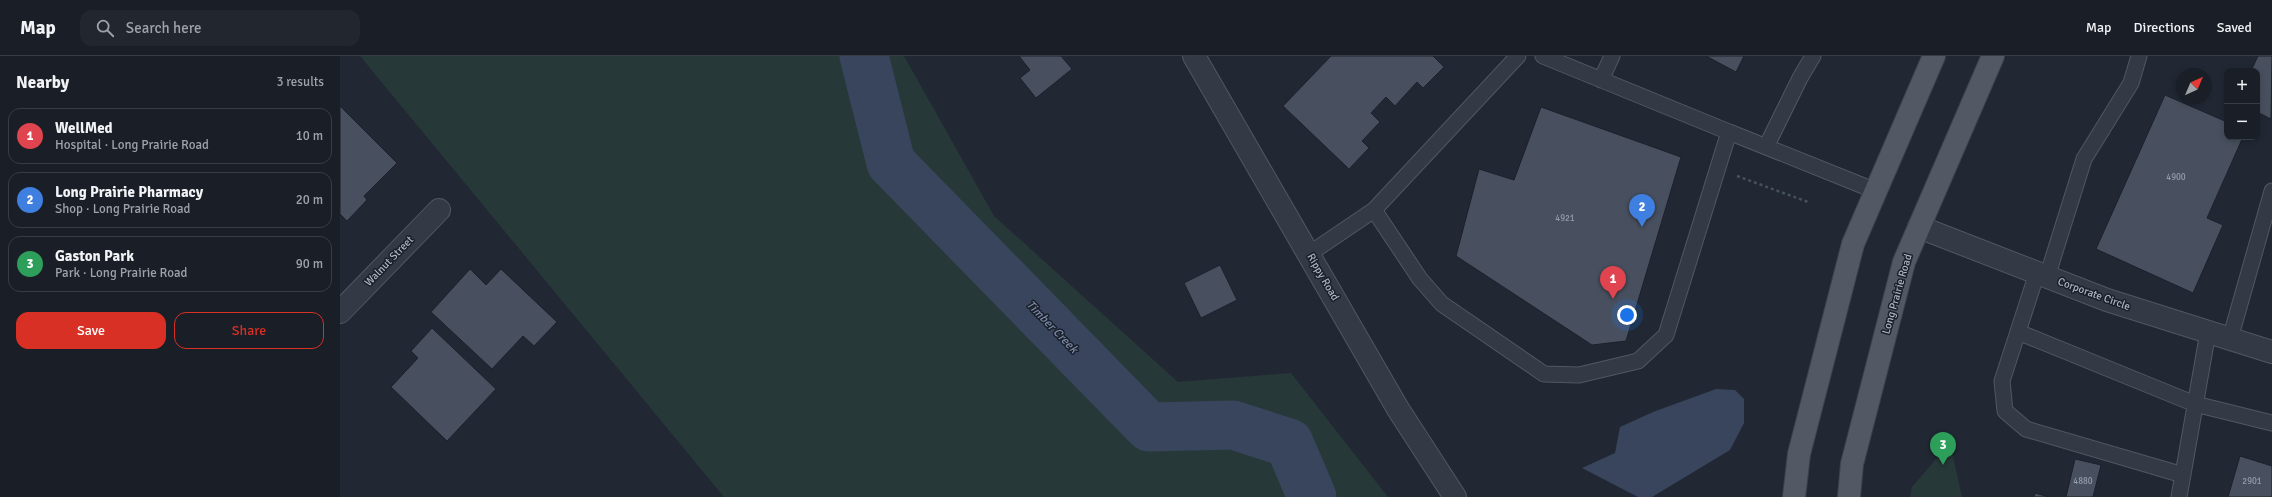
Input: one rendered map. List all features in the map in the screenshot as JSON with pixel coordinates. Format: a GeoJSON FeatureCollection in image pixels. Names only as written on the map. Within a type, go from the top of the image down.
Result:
{"type":"FeatureCollection","features":[{"type":"Feature","properties":{"kind":"main road"},"geometry":{"type":"LineString","coordinates":[[1794,497],[1799,454],[1853,244],[1934,56]]}},
{"type":"Feature","properties":{"kind":"main road","name":"Long Prairie Road"},"geometry":{"type":"LineString","coordinates":[[1849,497],[1852,464],[1904,262],[1993,56]]}},
{"type":"Feature","properties":{"kind":"street","name":"Rippy Road"},"geometry":{"type":"LineString","coordinates":[[1194,56],[1310,254],[1398,409],[1455,497]]}},
{"type":"Feature","properties":{"kind":"street","name":"Walnut Street"},"geometry":{"type":"LineString","coordinates":[[340,312],[439,210]]}},
{"type":"Feature","properties":{"kind":"street","name":"Corporate Circle"},"geometry":{"type":"LineString","coordinates":[[1919,227],[2107,300],[2272,352]]}},
{"type":"Feature","properties":{"kind":"lane"},"geometry":{"type":"LineString","coordinates":[[1310,254],[1374,210],[1518,56]]}},
{"type":"Feature","properties":{"kind":"lane"},"geometry":{"type":"LineString","coordinates":[[1543,56],[1876,191]]}},
{"type":"Feature","properties":{"kind":"lane"},"geometry":{"type":"LineString","coordinates":[[1601,80],[1612,56]]}},
{"type":"Feature","properties":{"kind":"lane"},"geometry":{"type":"LineString","coordinates":[[1766,147],[1800,78],[1813,56]]}},
{"type":"Feature","properties":{"kind":"lane"},"geometry":{"type":"LineString","coordinates":[[2139,56],[2131,83],[2084,159],[2042,275],[2018,332],[2002,381],[2005,411],[2026,429],[2183,474]]}},
{"type":"Feature","properties":{"kind":"lane"},"geometry":{"type":"LineString","coordinates":[[1374,210],[1420,279],[1442,304],[1544,374],[1579,375],[1638,361],[1666,335],[1729,132]]}},
{"type":"Feature","properties":{"kind":"lane"},"geometry":{"type":"LineString","coordinates":[[2230,339],[2272,191]]}},
{"type":"Feature","properties":{"kind":"lane"},"geometry":{"type":"LineString","coordinates":[[2018,332],[2195,404],[2272,423]]}},
{"type":"Feature","properties":{"kind":"lane"},"geometry":{"type":"LineString","coordinates":[[2179,497],[2208,332]]}},
{"type":"Feature","properties":{"kind":"path"},"geometry":{"type":"LineString","coordinates":[[1718,169],[1808,202]]}},
{"type":"Feature","properties":{"kind":"shaded area"},"geometry":{"type":"Polygon","coordinates":[[[360,56],[904,56],[994,216],[1178,382],[1291,373],[1388,497],[724,497],[360,56]]]}},
{"type":"Feature","properties":{"kind":"shaded area"},"geometry":{"type":"Polygon","coordinates":[[[1950,443],[1962,497],[1910,497],[1912,487],[1950,443]]]}},
{"type":"Feature","properties":{"kind":"water"},"geometry":{"type":"Polygon","coordinates":[[[1716,389],[1735,390],[1744,399],[1744,423],[1730,450],[1652,497],[1638,497],[1582,468],[1615,453],[1620,427],[1653,412],[1716,389]]]}},
{"type":"Feature","properties":{"kind":"building"},"geometry":{"type":"Polygon","coordinates":[[[1019,56],[1061,56],[1072,69],[1036,98],[1020,78],[1030,70],[1019,56]]]}},
{"type":"Feature","properties":{"kind":"building"},"geometry":{"type":"Polygon","coordinates":[[[1331,56],[1433,56],[1444,67],[1423,88],[1417,82],[1395,106],[1386,97],[1371,113],[1380,122],[1362,141],[1369,148],[1349,169],[1283,106],[1331,56]]]}},
{"type":"Feature","properties":{"kind":"building"},"geometry":{"type":"Polygon","coordinates":[[[1706,56],[1744,56],[1736,72],[1706,56]]]}},
{"type":"Feature","properties":{"kind":"building"},"geometry":{"type":"Polygon","coordinates":[[[2258,56],[2272,56],[2271,119],[2260,114],[2260,68],[2252,68],[2258,56]]]}},
{"type":"Feature","properties":{"kind":"building"},"geometry":{"type":"Polygon","coordinates":[[[2165,95],[2176,100],[2176,104],[2186,104],[2224,121],[2224,140],[2242,140],[2207,218],[2223,225],[2193,293],[2096,249],[2165,95]]]}},
{"type":"Feature","properties":{"kind":"building"},"geometry":{"type":"Polygon","coordinates":[[[340,106],[397,163],[364,196],[367,200],[347,221],[340,214],[340,106]]]}},
{"type":"Feature","properties":{"kind":"building"},"geometry":{"type":"Polygon","coordinates":[[[1541,107],[1681,157],[1626,341],[1592,345],[1456,256],[1479,169],[1514,180],[1541,107]]]}},
{"type":"Feature","properties":{"kind":"building"},"geometry":{"type":"Polygon","coordinates":[[[1220,265],[1237,300],[1201,318],[1184,283],[1220,265]]]}},
{"type":"Feature","properties":{"kind":"building"},"geometry":{"type":"Polygon","coordinates":[[[470,269],[486,285],[501,269],[557,322],[534,346],[523,336],[492,369],[431,312],[470,269]]]}},
{"type":"Feature","properties":{"kind":"building"},"geometry":{"type":"Polygon","coordinates":[[[432,328],[496,389],[447,441],[391,387],[418,358],[411,351],[432,328]]]}},
{"type":"Feature","properties":{"kind":"building"},"geometry":{"type":"Polygon","coordinates":[[[2240,456],[2272,466],[2272,497],[2228,497],[2240,456]]]}},
{"type":"Feature","properties":{"kind":"building"},"geometry":{"type":"Polygon","coordinates":[[[2075,459],[2101,465],[2093,497],[2066,497],[2075,459]]]}},
{"type":"Feature","properties":{"kind":"building"},"geometry":{"type":"Polygon","coordinates":[[[2035,493],[2049,497],[2034,497],[2035,493]]]}},
{"type":"Feature","properties":{"kind":"waterway","name":"Timber Creek"},"geometry":{"type":"LineString","coordinates":[[864,56],[891,163],[1149,427],[1233,425],[1289,443],[1312,497]]}},
{"type":"Feature","properties":{"kind":"place","name":"Long Prairie Pharmacy"},"geometry":{"type":"Point","coordinates":[1642,227]}},
{"type":"Feature","properties":{"kind":"place","name":"WellMed"},"geometry":{"type":"Point","coordinates":[1613,299]}},
{"type":"Feature","properties":{"kind":"place","name":"Gaston Park"},"geometry":{"type":"Point","coordinates":[1943,465]}}]}
